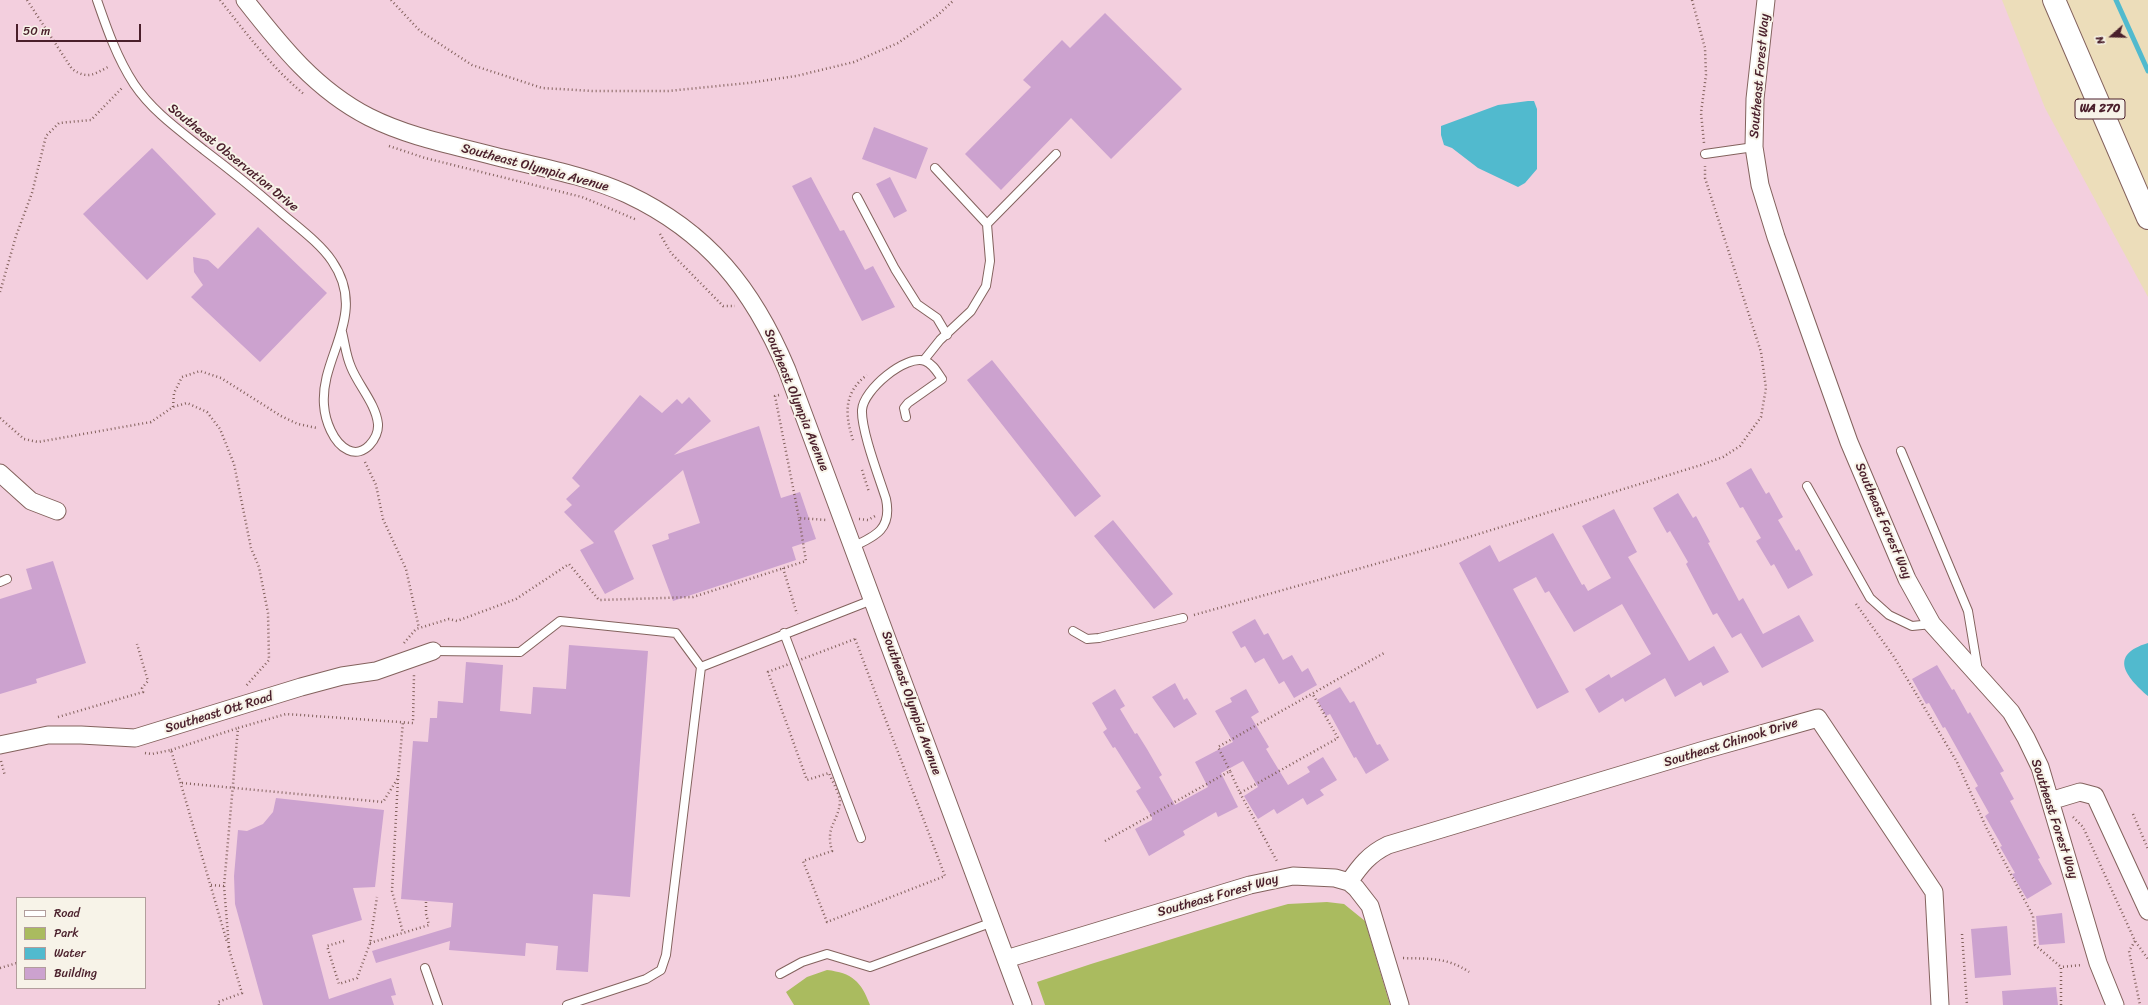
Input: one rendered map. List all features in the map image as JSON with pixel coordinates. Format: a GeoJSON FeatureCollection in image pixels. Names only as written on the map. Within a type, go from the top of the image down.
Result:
{"type":"FeatureCollection","features":[{"type":"Feature","properties":{"kind":"main road","name":"WA 270"},"geometry":{"type":"LineString","coordinates":[[2054,0],[2148,218]]}},
{"type":"Feature","properties":{"kind":"street","name":"Southeast Olympia Avenue"},"geometry":{"type":"LineString","coordinates":[[245,0],[282,47],[307,73],[326,90],[368,117],[422,139],[582,178],[626,194],[678,223],[705,245],[738,279],[768,326],[787,370],[1023,1005]]}},
{"type":"Feature","properties":{"kind":"street","name":"Southeast Forest Way"},"geometry":{"type":"LineString","coordinates":[[1766,0],[1755,99],[1754,147],[1760,185],[1769,217],[1849,442],[1894,552],[1932,624],[2011,712],[2026,738],[2040,768],[2098,963],[2115,1005]]}},
{"type":"Feature","properties":{"kind":"street"},"geometry":{"type":"LineString","coordinates":[[0,473],[30,501],[58,511]]}},
{"type":"Feature","properties":{"kind":"street","name":"Southeast Ott Road"},"geometry":{"type":"LineString","coordinates":[[3,750],[18,740],[48,735],[81,734],[136,738],[342,676],[376,671],[434,651]]}},
{"type":"Feature","properties":{"kind":"street","name":"Southeast Chinook Drive"},"geometry":{"type":"LineString","coordinates":[[1349,882],[1365,859],[1373,852],[1388,846],[1704,750],[1818,718],[1934,892],[1940,1005]]}},
{"type":"Feature","properties":{"kind":"street"},"geometry":{"type":"LineString","coordinates":[[2050,801],[2080,792],[2095,796],[2148,911]]}},
{"type":"Feature","properties":{"kind":"street","name":"Southeast Forest Way"},"geometry":{"type":"LineString","coordinates":[[1006,959],[1242,887],[1293,876],[1335,878],[1349,882]]}},
{"type":"Feature","properties":{"kind":"street"},"geometry":{"type":"LineString","coordinates":[[1349,882],[1356,888],[1370,906],[1400,1005]]}},
{"type":"Feature","properties":{"kind":"lane","name":"Southeast Observation Drive"},"geometry":{"type":"LineString","coordinates":[[97,0],[109,34],[121,60],[132,79],[153,107],[170,123],[253,188],[332,260],[344,286],[346,306],[342,332],[329,372],[324,401],[325,415],[329,428],[348,450],[358,451],[363,450],[373,442],[378,426],[368,398],[349,363],[342,332]]}},
{"type":"Feature","properties":{"kind":"lane"},"geometry":{"type":"LineString","coordinates":[[1705,154],[1754,147]]}},
{"type":"Feature","properties":{"kind":"lane"},"geometry":{"type":"LineString","coordinates":[[987,224],[1056,154]]}},
{"type":"Feature","properties":{"kind":"lane"},"geometry":{"type":"LineString","coordinates":[[924,360],[971,311],[986,286],[990,261],[987,224],[935,168]]}},
{"type":"Feature","properties":{"kind":"lane"},"geometry":{"type":"LineString","coordinates":[[857,197],[898,275],[917,304],[937,318],[947,335]]}},
{"type":"Feature","properties":{"kind":"lane"},"geometry":{"type":"LineString","coordinates":[[852,547],[869,539],[883,528],[887,515],[886,499],[863,424],[862,409],[865,398],[878,383],[906,362],[924,360],[931,364],[942,379],[908,403],[904,408],[906,417]]}},
{"type":"Feature","properties":{"kind":"lane"},"geometry":{"type":"LineString","coordinates":[[1901,451],[1968,611],[1978,676]]}},
{"type":"Feature","properties":{"kind":"lane"},"geometry":{"type":"LineString","coordinates":[[1807,486],[1870,598],[1889,615],[1912,626],[1932,624]]}},
{"type":"Feature","properties":{"kind":"lane"},"geometry":{"type":"LineString","coordinates":[[701,667],[784,633],[872,600]]}},
{"type":"Feature","properties":{"kind":"lane"},"geometry":{"type":"LineString","coordinates":[[1073,631],[1087,639],[1099,638],[1183,618]]}},
{"type":"Feature","properties":{"kind":"lane"},"geometry":{"type":"LineString","coordinates":[[434,651],[520,652],[560,621],[676,633],[701,667],[666,955],[661,970],[646,978],[567,1005]]}},
{"type":"Feature","properties":{"kind":"lane"},"geometry":{"type":"LineString","coordinates":[[784,633],[861,838]]}},
{"type":"Feature","properties":{"kind":"lane"},"geometry":{"type":"LineString","coordinates":[[780,974],[802,962],[827,954],[870,967],[992,922]]}},
{"type":"Feature","properties":{"kind":"lane"},"geometry":{"type":"LineString","coordinates":[[425,968],[438,1005]]}},
{"type":"Feature","properties":{"kind":"path"},"geometry":{"type":"LineString","coordinates":[[27,0],[72,69],[80,74],[90,76],[121,60]]}},
{"type":"Feature","properties":{"kind":"path"},"geometry":{"type":"LineString","coordinates":[[220,0],[282,74],[310,99]]}},
{"type":"Feature","properties":{"kind":"path"},"geometry":{"type":"LineString","coordinates":[[391,0],[420,31],[472,64],[542,88],[599,91],[668,91],[748,83],[796,76],[854,62],[898,43],[938,15],[954,0]]}},
{"type":"Feature","properties":{"kind":"path"},"geometry":{"type":"LineString","coordinates":[[1183,618],[1436,547],[1678,472],[1723,457],[1740,446],[1762,417],[1766,388],[1761,352],[1705,178],[1705,154],[1701,113],[1706,75],[1706,48],[1692,0]]}},
{"type":"Feature","properties":{"kind":"path"},"geometry":{"type":"LineString","coordinates":[[0,292],[16,236],[32,193],[46,136],[59,123],[91,120],[109,99],[132,79]]}},
{"type":"Feature","properties":{"kind":"path"},"geometry":{"type":"LineString","coordinates":[[388,145],[425,158],[582,197],[640,222]]}},
{"type":"Feature","properties":{"kind":"path"},"geometry":{"type":"LineString","coordinates":[[656,231],[662,234],[671,253],[723,306],[740,306]]}},
{"type":"Feature","properties":{"kind":"path"},"geometry":{"type":"LineString","coordinates":[[173,407],[174,393],[182,377],[200,371],[221,378],[281,416],[298,424],[313,428],[329,428]]}},
{"type":"Feature","properties":{"kind":"path"},"geometry":{"type":"LineString","coordinates":[[779,389],[784,402]]}},
{"type":"Feature","properties":{"kind":"path"},"geometry":{"type":"LineString","coordinates":[[781,394],[775,396],[806,561]]}},
{"type":"Feature","properties":{"kind":"path"},"geometry":{"type":"LineString","coordinates":[[0,418],[24,439],[38,442],[151,422],[173,407],[187,403],[207,412],[220,429],[234,464],[251,548],[259,567],[268,613],[269,660],[235,697],[232,709]]}},
{"type":"Feature","properties":{"kind":"path"},"geometry":{"type":"LineString","coordinates":[[358,451],[376,485],[383,519],[406,569],[419,628]]}},
{"type":"Feature","properties":{"kind":"path"},"geometry":{"type":"LineString","coordinates":[[824,513],[829,527]]}},
{"type":"Feature","properties":{"kind":"path"},"geometry":{"type":"LineString","coordinates":[[799,518],[832,521]]}},
{"type":"Feature","properties":{"kind":"path"},"geometry":{"type":"LineString","coordinates":[[783,568],[797,614]]}},
{"type":"Feature","properties":{"kind":"path"},"geometry":{"type":"LineString","coordinates":[[1856,604],[1894,657],[1957,762],[1986,827],[2033,916],[2035,945],[2061,967],[2098,963]]}},
{"type":"Feature","properties":{"kind":"path"},"geometry":{"type":"LineString","coordinates":[[51,720],[143,692],[142,688],[148,681],[137,644]]}},
{"type":"Feature","properties":{"kind":"path"},"geometry":{"type":"LineString","coordinates":[[1293,876],[1288,862],[1279,864],[1240,793],[1218,747],[1384,653]]}},
{"type":"Feature","properties":{"kind":"path"},"geometry":{"type":"LineString","coordinates":[[1240,793],[1338,738],[1312,693]]}},
{"type":"Feature","properties":{"kind":"path"},"geometry":{"type":"LineString","coordinates":[[140,753],[152,754],[171,750],[286,714],[403,722],[398,778],[392,891],[403,932]]}},
{"type":"Feature","properties":{"kind":"path"},"geometry":{"type":"LineString","coordinates":[[229,947],[224,886],[238,728]]}},
{"type":"Feature","properties":{"kind":"path"},"geometry":{"type":"LineString","coordinates":[[3,750],[0,759],[5,776]]}},
{"type":"Feature","properties":{"kind":"path"},"geometry":{"type":"LineString","coordinates":[[171,750],[242,994],[218,1002],[219,1005]]}},
{"type":"Feature","properties":{"kind":"path"},"geometry":{"type":"LineString","coordinates":[[1105,841],[1230,771]]}},
{"type":"Feature","properties":{"kind":"path"},"geometry":{"type":"LineString","coordinates":[[182,784],[383,802],[398,778]]}},
{"type":"Feature","properties":{"kind":"path"},"geometry":{"type":"LineString","coordinates":[[2068,812],[2083,827],[2134,941],[2148,959]]}},
{"type":"Feature","properties":{"kind":"path"},"geometry":{"type":"LineString","coordinates":[[2133,814],[2148,849]]}},
{"type":"Feature","properties":{"kind":"path"},"geometry":{"type":"LineString","coordinates":[[211,885],[224,886]]}},
{"type":"Feature","properties":{"kind":"path"},"geometry":{"type":"LineString","coordinates":[[344,941],[327,946],[339,984],[358,978],[370,943],[377,897]]}},
{"type":"Feature","properties":{"kind":"path"},"geometry":{"type":"LineString","coordinates":[[370,943],[403,932],[429,926],[426,914],[426,901]]}},
{"type":"Feature","properties":{"kind":"path"},"geometry":{"type":"LineString","coordinates":[[1962,934],[1967,1005]]}},
{"type":"Feature","properties":{"kind":"path"},"geometry":{"type":"LineString","coordinates":[[2134,941],[2129,951],[2140,1005]]}},
{"type":"Feature","properties":{"kind":"path"},"geometry":{"type":"LineString","coordinates":[[1386,958],[1439,960],[1457,964],[1469,972]]}},
{"type":"Feature","properties":{"kind":"path"},"geometry":{"type":"LineString","coordinates":[[0,968],[16,963]]}},
{"type":"Feature","properties":{"kind":"path"},"geometry":{"type":"LineString","coordinates":[[2061,967],[2061,1005]]}},
{"type":"Feature","properties":{"kind":"shaded area"},"geometry":{"type":"Polygon","coordinates":[[[0,0],[2002,0],[2045,108],[2148,297],[2148,1005],[0,1005],[0,0]]]}},
{"type":"Feature","properties":{"kind":"green space"},"geometry":{"type":"Polygon","coordinates":[[[1327,902],[1344,904],[1365,921],[1390,1005],[1045,1005],[1037,982],[1288,904],[1327,902]]]}},
{"type":"Feature","properties":{"kind":"green space"},"geometry":{"type":"Polygon","coordinates":[[[827,970],[843,973],[859,984],[870,1005],[794,1005],[786,992],[807,977],[827,970]]]}},
{"type":"Feature","properties":{"kind":"water"},"geometry":{"type":"Polygon","coordinates":[[[1534,101],[1537,109],[1537,169],[1525,183],[1518,187],[1478,168],[1452,148],[1444,145],[1441,135],[1441,126],[1498,105],[1534,101]]]}},
{"type":"Feature","properties":{"kind":"water"},"geometry":{"type":"Polygon","coordinates":[[[2148,643],[2148,696],[2140,689],[2128,674],[2125,667],[2125,660],[2128,654],[2136,648],[2148,643]]]}},
{"type":"Feature","properties":{"kind":"building"},"geometry":{"type":"Polygon","coordinates":[[[1105,13],[1182,89],[1111,159],[1071,118],[1001,190],[965,154],[1031,87],[1023,80],[1062,40],[1070,48],[1105,13]]]}},
{"type":"Feature","properties":{"kind":"building"},"geometry":{"type":"Polygon","coordinates":[[[874,127],[928,148],[916,179],[862,159],[874,127]]]}},
{"type":"Feature","properties":{"kind":"building"},"geometry":{"type":"Polygon","coordinates":[[[152,148],[216,214],[147,280],[83,214],[152,148]]]}},
{"type":"Feature","properties":{"kind":"building"},"geometry":{"type":"Polygon","coordinates":[[[811,177],[840,231],[844,230],[865,270],[873,266],[895,307],[862,321],[792,186],[811,177]]]}},
{"type":"Feature","properties":{"kind":"building"},"geometry":{"type":"Polygon","coordinates":[[[890,177],[907,211],[894,218],[876,184],[890,177]]]}},
{"type":"Feature","properties":{"kind":"building"},"geometry":{"type":"Polygon","coordinates":[[[258,227],[327,293],[260,362],[191,297],[203,285],[194,272],[193,257],[208,260],[218,269],[258,227]]]}},
{"type":"Feature","properties":{"kind":"building"},"geometry":{"type":"Polygon","coordinates":[[[992,360],[1101,496],[1075,517],[967,380],[992,360]]]}},
{"type":"Feature","properties":{"kind":"building"},"geometry":{"type":"Polygon","coordinates":[[[640,395],[662,413],[677,399],[682,404],[689,397],[711,421],[674,455],[759,426],[781,498],[800,492],[816,539],[792,547],[796,560],[673,601],[652,545],[669,539],[668,534],[700,523],[683,470],[614,531],[634,579],[605,594],[580,550],[594,543],[564,512],[572,505],[566,499],[580,486],[572,478],[640,395]]]}},
{"type":"Feature","properties":{"kind":"building"},"geometry":{"type":"Polygon","coordinates":[[[1751,468],[1766,494],[1769,492],[1783,517],[1778,520],[1796,551],[1799,549],[1813,575],[1788,589],[1774,564],[1771,566],[1756,541],[1761,538],[1743,507],[1740,508],[1726,483],[1751,468]]]}},
{"type":"Feature","properties":{"kind":"building"},"geometry":{"type":"Polygon","coordinates":[[[1678,493],[1693,518],[1696,516],[1710,542],[1708,543],[1739,601],[1743,598],[1763,634],[1799,615],[1814,641],[1762,668],[1741,633],[1732,638],[1717,613],[1713,615],[1686,564],[1688,562],[1670,531],[1667,533],[1653,508],[1678,493]]]}},
{"type":"Feature","properties":{"kind":"building"},"geometry":{"type":"Polygon","coordinates":[[[1614,509],[1637,552],[1628,557],[1689,661],[1714,646],[1729,672],[1703,686],[1701,682],[1675,697],[1665,678],[1625,702],[1623,698],[1599,713],[1585,689],[1609,674],[1611,678],[1651,654],[1622,604],[1574,632],[1549,591],[1545,593],[1536,577],[1513,589],[1569,692],[1537,709],[1459,563],[1490,545],[1499,562],[1553,533],[1582,585],[1584,584],[1588,591],[1611,578],[1582,526],[1614,509]]]}},
{"type":"Feature","properties":{"kind":"building"},"geometry":{"type":"Polygon","coordinates":[[[1113,520],[1173,594],[1154,609],[1094,536],[1113,520]]]}},
{"type":"Feature","properties":{"kind":"building"},"geometry":{"type":"Polygon","coordinates":[[[53,561],[86,663],[36,679],[37,683],[0,694],[0,599],[32,589],[26,569],[53,561]]]}},
{"type":"Feature","properties":{"kind":"building"},"geometry":{"type":"Polygon","coordinates":[[[1255,619],[1264,635],[1268,633],[1283,660],[1292,655],[1302,672],[1308,668],[1317,685],[1294,698],[1284,681],[1279,684],[1264,658],[1255,663],[1245,646],[1241,648],[1232,632],[1255,619]]]}},
{"type":"Feature","properties":{"kind":"building"},"geometry":{"type":"Polygon","coordinates":[[[569,645],[648,651],[630,897],[593,894],[588,972],[556,970],[558,946],[526,943],[525,956],[449,950],[450,941],[376,963],[372,951],[451,927],[453,903],[401,899],[413,741],[428,742],[430,718],[437,718],[438,701],[463,703],[466,662],[503,665],[500,711],[531,714],[533,687],[566,689],[569,645]]]}},
{"type":"Feature","properties":{"kind":"building"},"geometry":{"type":"Polygon","coordinates":[[[1937,665],[1952,690],[1954,689],[1968,714],[1970,712],[2004,771],[2000,773],[2014,799],[2010,801],[2040,858],[2038,859],[2052,884],[2027,899],[2012,874],[2015,873],[1985,816],[1989,813],[1975,788],[1978,786],[1945,727],[1943,728],[1929,703],[1926,704],[1912,679],[1937,665]]]}},
{"type":"Feature","properties":{"kind":"building"},"geometry":{"type":"Polygon","coordinates":[[[1175,683],[1184,700],[1187,698],[1197,714],[1174,728],[1152,697],[1175,683]]]}},
{"type":"Feature","properties":{"kind":"building"},"geometry":{"type":"Polygon","coordinates":[[[1340,687],[1350,703],[1354,701],[1377,745],[1380,744],[1389,760],[1366,774],[1356,757],[1354,758],[1330,714],[1326,716],[1317,700],[1340,687]]]}},
{"type":"Feature","properties":{"kind":"building"},"geometry":{"type":"Polygon","coordinates":[[[1115,689],[1125,706],[1120,709],[1135,734],[1137,733],[1162,775],[1159,777],[1175,805],[1208,787],[1195,762],[1233,742],[1215,711],[1232,702],[1230,698],[1246,689],[1259,712],[1251,717],[1269,747],[1266,749],[1288,785],[1310,772],[1307,767],[1323,757],[1337,780],[1320,790],[1324,795],[1307,805],[1303,798],[1277,814],[1274,809],[1258,819],[1244,796],[1258,787],[1243,761],[1221,773],[1238,807],[1218,817],[1216,812],[1183,831],[1185,835],[1149,856],[1135,829],[1152,820],[1152,817],[1136,791],[1141,788],[1115,747],[1113,748],[1103,732],[1107,729],[1092,703],[1115,689]]]}},
{"type":"Feature","properties":{"kind":"building"},"geometry":{"type":"Polygon","coordinates":[[[276,798],[384,810],[375,887],[353,888],[362,920],[312,935],[329,999],[391,978],[396,995],[391,996],[394,1005],[263,1005],[235,904],[234,876],[238,830],[247,831],[263,824],[273,812],[276,798]]]}},
{"type":"Feature","properties":{"kind":"building"},"geometry":{"type":"Polygon","coordinates":[[[2062,913],[2065,943],[2039,945],[2036,916],[2062,913]]]}},
{"type":"Feature","properties":{"kind":"building"},"geometry":{"type":"Polygon","coordinates":[[[2007,926],[2011,975],[1975,978],[1971,929],[2007,926]]]}},
{"type":"Feature","properties":{"kind":"building"},"geometry":{"type":"Polygon","coordinates":[[[2056,987],[2058,1005],[2003,1005],[2002,991],[2056,987]]]}},
{"type":"Feature","properties":{"kind":"waterway"},"geometry":{"type":"LineString","coordinates":[[2116,0],[2148,71]]}}]}
